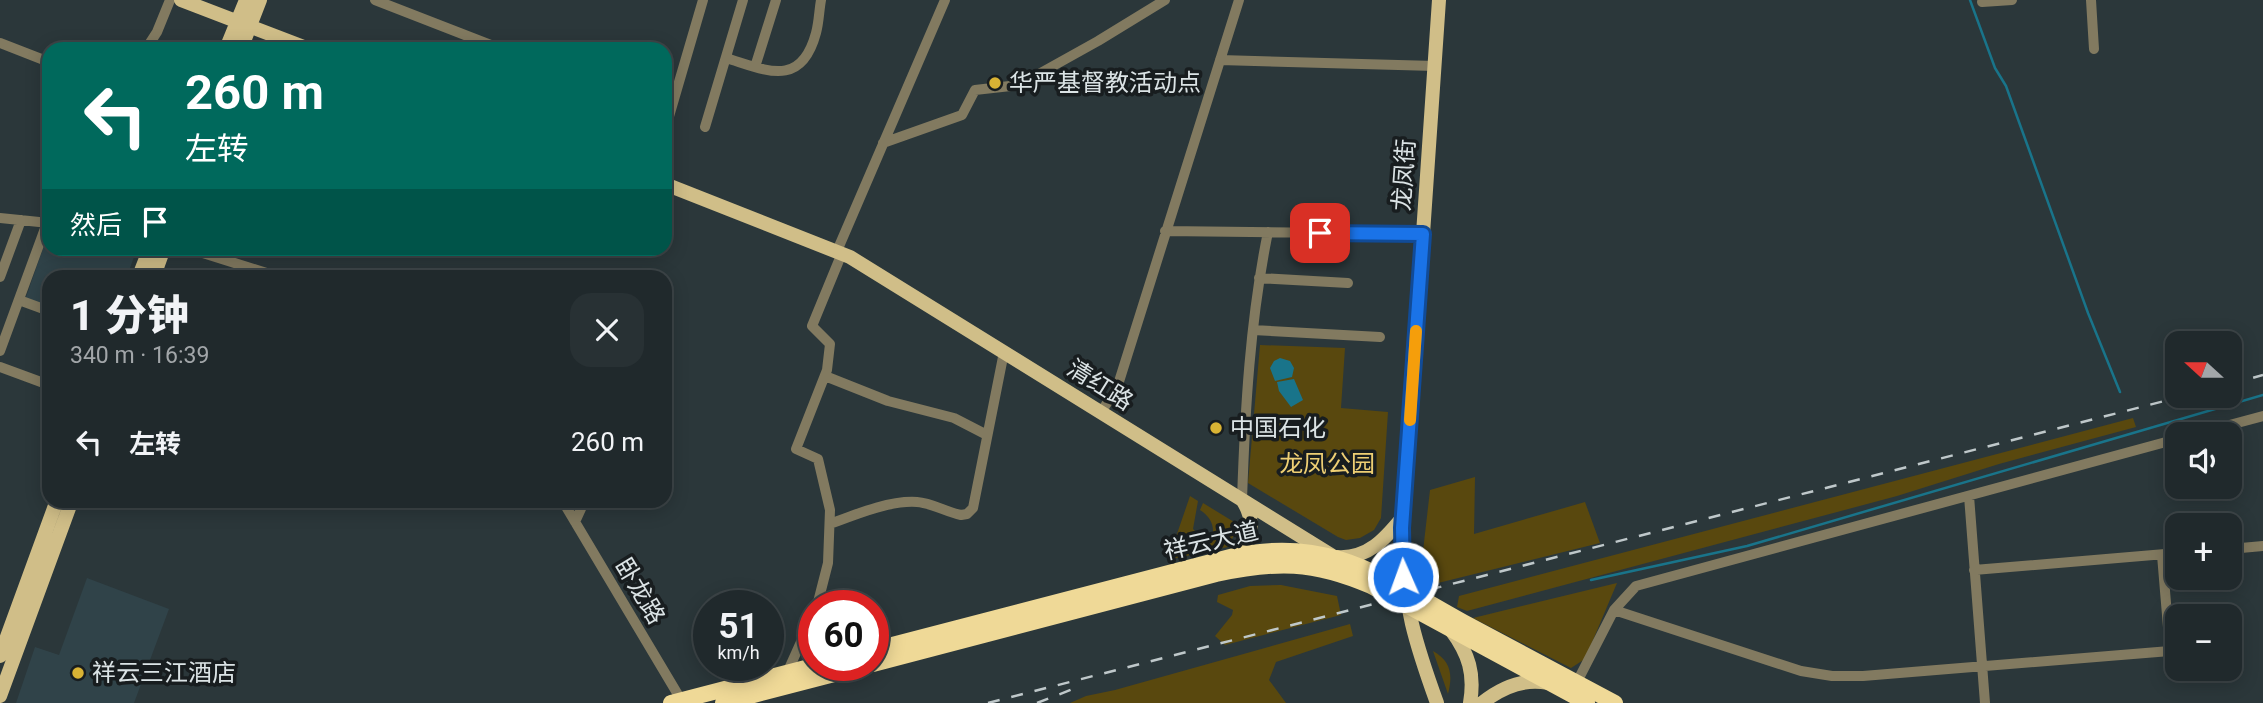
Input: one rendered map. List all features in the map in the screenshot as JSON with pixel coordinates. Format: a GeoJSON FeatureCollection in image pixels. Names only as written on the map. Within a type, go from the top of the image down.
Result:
{"type":"FeatureCollection","features":[{"type":"Feature","properties":{"kind":"highway","name":"祥云大道"},"geometry":{"type":"LineString","coordinates":[[889,646],[1234,556],[1275,550],[1300,551],[1334,557],[1364,568],[1451,630],[1587,703]]}},
{"type":"Feature","properties":{"kind":"highway","name":"祥云大道"},"geometry":{"type":"LineString","coordinates":[[889,659],[1216,574],[1257,566],[1290,564],[1327,570],[1405,595],[1462,621],[1615,703]]}},
{"type":"Feature","properties":{"kind":"highway"},"geometry":{"type":"LineString","coordinates":[[678,702],[798,670]]}},
{"type":"Feature","properties":{"kind":"highway","name":"祥云大道"},"geometry":{"type":"LineString","coordinates":[[723,703],[806,681]]}},
{"type":"Feature","properties":{"kind":"main road"},"geometry":{"type":"LineString","coordinates":[[181,0],[292,42]]}},
{"type":"Feature","properties":{"kind":"main road"},"geometry":{"type":"LineString","coordinates":[[242,42],[246,0]]}},
{"type":"Feature","properties":{"kind":"main road"},"geometry":{"type":"LineString","coordinates":[[231,42],[260,0]]}},
{"type":"Feature","properties":{"kind":"main road","name":"龙凤街"},"geometry":{"type":"LineString","coordinates":[[1405,595],[1402,541],[1439,0]]}},
{"type":"Feature","properties":{"kind":"main road","name":"清红路"},"geometry":{"type":"LineString","coordinates":[[672,187],[839,252],[1334,557]]}},
{"type":"Feature","properties":{"kind":"main road"},"geometry":{"type":"LineString","coordinates":[[1234,556],[1247,541],[1252,527],[1250,513],[1242,500]]}},
{"type":"Feature","properties":{"kind":"main road"},"geometry":{"type":"LineString","coordinates":[[0,656],[54,508]]}},
{"type":"Feature","properties":{"kind":"main road"},"geometry":{"type":"LineString","coordinates":[[0,696],[69,508]]}},
{"type":"Feature","properties":{"kind":"main road"},"geometry":{"type":"LineString","coordinates":[[1334,557],[1353,557],[1370,550],[1386,538],[1404,517]]}},
{"type":"Feature","properties":{"kind":"main road"},"geometry":{"type":"LineString","coordinates":[[1405,595],[1417,649],[1437,703]]}},
{"type":"Feature","properties":{"kind":"main road"},"geometry":{"type":"LineString","coordinates":[[1451,630],[1470,663],[1470,703]]}},
{"type":"Feature","properties":{"kind":"main road"},"geometry":{"type":"LineString","coordinates":[[1482,703],[1517,684],[1531,681],[1552,684]]}},
{"type":"Feature","properties":{"kind":"street"},"geometry":{"type":"LineString","coordinates":[[151,42],[170,0]]}},
{"type":"Feature","properties":{"kind":"street"},"geometry":{"type":"LineString","coordinates":[[375,0],[483,42]]}},
{"type":"Feature","properties":{"kind":"street"},"geometry":{"type":"LineString","coordinates":[[672,96],[703,0]]}},
{"type":"Feature","properties":{"kind":"street"},"geometry":{"type":"LineString","coordinates":[[705,127],[743,0]]}},
{"type":"Feature","properties":{"kind":"street"},"geometry":{"type":"LineString","coordinates":[[755,67],[776,0]]}},
{"type":"Feature","properties":{"kind":"street"},"geometry":{"type":"LineString","coordinates":[[726,58],[773,72],[786,72],[806,57],[817,30],[821,0]]}},
{"type":"Feature","properties":{"kind":"street"},"geometry":{"type":"LineString","coordinates":[[821,590],[828,563],[830,510],[818,459],[796,449],[825,376],[830,354],[830,345],[812,326],[883,143],[945,0]]}},
{"type":"Feature","properties":{"kind":"street"},"geometry":{"type":"LineString","coordinates":[[883,143],[962,116],[975,90],[1019,85],[1165,0]]}},
{"type":"Feature","properties":{"kind":"street"},"geometry":{"type":"LineString","coordinates":[[1101,412],[1117,388],[1239,0]]}},
{"type":"Feature","properties":{"kind":"street"},"geometry":{"type":"LineString","coordinates":[[1982,2],[2012,0]]}},
{"type":"Feature","properties":{"kind":"street"},"geometry":{"type":"LineString","coordinates":[[2091,0],[2094,49]]}},
{"type":"Feature","properties":{"kind":"street"},"geometry":{"type":"LineString","coordinates":[[465,42],[467,36]]}},
{"type":"Feature","properties":{"kind":"street"},"geometry":{"type":"LineString","coordinates":[[0,43],[42,59]]}},
{"type":"Feature","properties":{"kind":"street"},"geometry":{"type":"LineString","coordinates":[[1220,60],[1434,66]]}},
{"type":"Feature","properties":{"kind":"street"},"geometry":{"type":"LineString","coordinates":[[0,218],[42,222]]}},
{"type":"Feature","properties":{"kind":"street"},"geometry":{"type":"LineString","coordinates":[[0,277],[21,220]]}},
{"type":"Feature","properties":{"kind":"street"},"geometry":{"type":"LineString","coordinates":[[1165,231],[1423,234]]}},
{"type":"Feature","properties":{"kind":"street"},"geometry":{"type":"LineString","coordinates":[[1242,500],[1253,330],[1268,232]]}},
{"type":"Feature","properties":{"kind":"street"},"geometry":{"type":"LineString","coordinates":[[0,351],[42,239]]}},
{"type":"Feature","properties":{"kind":"street"},"geometry":{"type":"LineString","coordinates":[[212,256],[257,270]]}},
{"type":"Feature","properties":{"kind":"street"},"geometry":{"type":"LineString","coordinates":[[1259,278],[1348,283]]}},
{"type":"Feature","properties":{"kind":"street"},"geometry":{"type":"LineString","coordinates":[[19,300],[42,308]]}},
{"type":"Feature","properties":{"kind":"street"},"geometry":{"type":"LineString","coordinates":[[1253,330],[1380,337]]}},
{"type":"Feature","properties":{"kind":"street"},"geometry":{"type":"LineString","coordinates":[[830,524],[858,513],[895,504],[918,502],[949,513],[967,514],[973,508],[1004,352]]}},
{"type":"Feature","properties":{"kind":"street"},"geometry":{"type":"LineString","coordinates":[[0,367],[42,382]]}},
{"type":"Feature","properties":{"kind":"street"},"geometry":{"type":"LineString","coordinates":[[825,376],[888,401],[954,418],[987,435]]}},
{"type":"Feature","properties":{"kind":"street"},"geometry":{"type":"LineString","coordinates":[[2241,422],[2263,416]]}},
{"type":"Feature","properties":{"kind":"street"},"geometry":{"type":"LineString","coordinates":[[1577,682],[1614,610],[1636,586],[2165,442]]}},
{"type":"Feature","properties":{"kind":"street"},"geometry":{"type":"LineString","coordinates":[[1969,496],[1984,703]]}},
{"type":"Feature","properties":{"kind":"street","name":"卧龙路"},"geometry":{"type":"LineString","coordinates":[[567,508],[678,702]]}},
{"type":"Feature","properties":{"kind":"street"},"geometry":{"type":"LineString","coordinates":[[575,522],[582,508]]}},
{"type":"Feature","properties":{"kind":"street"},"geometry":{"type":"LineString","coordinates":[[2242,548],[2263,547]]}},
{"type":"Feature","properties":{"kind":"street"},"geometry":{"type":"LineString","coordinates":[[1614,610],[1801,671],[1832,676],[1863,676],[2169,651],[2162,555]]}},
{"type":"Feature","properties":{"kind":"street"},"geometry":{"type":"LineString","coordinates":[[1974,570],[2165,555]]}},
{"type":"Feature","properties":{"kind":"street"},"geometry":{"type":"LineString","coordinates":[[787,673],[798,649]]}},
{"type":"Feature","properties":{"kind":"shaded area"},"geometry":{"type":"Polygon","coordinates":[[[42,251],[42,256],[134,257],[129,270],[42,270],[42,306],[25,300],[42,251]]]}},
{"type":"Feature","properties":{"kind":"shaded area"},"geometry":{"type":"Polygon","coordinates":[[[87,578],[169,609],[134,703],[16,703],[35,647],[59,655],[87,578]]]}},
{"type":"Feature","properties":{"kind":"green space","name":"龙凤公园"},"geometry":{"type":"Polygon","coordinates":[[[1260,345],[1345,348],[1341,408],[1388,412],[1381,518],[1374,530],[1360,538],[1346,540],[1338,537],[1248,483],[1260,345]]]}},
{"type":"Feature","properties":{"kind":"green space"},"geometry":{"type":"Polygon","coordinates":[[[2133,418],[2136,427],[1999,464],[1897,496],[1467,611],[1457,607],[1459,596],[2133,418]]]}},
{"type":"Feature","properties":{"kind":"green space"},"geometry":{"type":"Polygon","coordinates":[[[1475,477],[1474,534],[1585,502],[1600,543],[1434,584],[1422,560],[1430,490],[1475,477]]]}},
{"type":"Feature","properties":{"kind":"green space"},"geometry":{"type":"Polygon","coordinates":[[[1190,496],[1198,501],[1193,529],[1202,537],[1204,550],[1168,560],[1190,496]]]}},
{"type":"Feature","properties":{"kind":"green space"},"geometry":{"type":"Polygon","coordinates":[[[1203,503],[1239,525],[1228,547],[1207,551],[1213,529],[1206,514],[1200,510],[1203,503]]]}},
{"type":"Feature","properties":{"kind":"green space"},"geometry":{"type":"Polygon","coordinates":[[[1617,583],[1585,659],[1571,668],[1473,618],[1617,583]]]}},
{"type":"Feature","properties":{"kind":"green space"},"geometry":{"type":"Polygon","coordinates":[[[1281,585],[1337,596],[1341,615],[1225,645],[1215,636],[1233,610],[1217,602],[1218,595],[1250,586],[1281,585]]]}},
{"type":"Feature","properties":{"kind":"green space"},"geometry":{"type":"Polygon","coordinates":[[[1350,624],[1353,636],[1276,662],[1269,680],[1286,703],[1070,703],[1086,696],[1350,624]]]}},
{"type":"Feature","properties":{"kind":"green space"},"geometry":{"type":"Polygon","coordinates":[[[1433,651],[1444,659],[1449,669],[1448,694],[1433,651]]]}},
{"type":"Feature","properties":{"kind":"water"},"geometry":{"type":"Polygon","coordinates":[[[1280,358],[1290,361],[1294,368],[1292,377],[1275,381],[1270,368],[1274,361],[1280,358]]]}},
{"type":"Feature","properties":{"kind":"water"},"geometry":{"type":"Polygon","coordinates":[[[1294,379],[1303,400],[1291,407],[1279,391],[1277,382],[1294,379]]]}},
{"type":"Feature","properties":{"kind":"waterway"},"geometry":{"type":"LineString","coordinates":[[1970,0],[1995,68],[2006,86],[2088,313],[2120,392]]}},
{"type":"Feature","properties":{"kind":"waterway"},"geometry":{"type":"LineString","coordinates":[[1591,580],[1747,546],[2263,395]]}},
{"type":"Feature","properties":{"kind":"railway"},"geometry":{"type":"LineString","coordinates":[[2242,381],[2263,375]]}},
{"type":"Feature","properties":{"kind":"railway"},"geometry":{"type":"LineString","coordinates":[[988,703],[2165,401]]}},
{"type":"Feature","properties":{"kind":"railway"},"geometry":{"type":"LineString","coordinates":[[1037,703],[1073,689]]}},
{"type":"Feature","properties":{"kind":"slow traffic"},"geometry":{"type":"LineString","coordinates":[[1410,420],[1416,331]]}},
{"type":"Feature","properties":{"kind":"place","name":"华严基督教活动点"},"geometry":{"type":"Point","coordinates":[995,83]}},
{"type":"Feature","properties":{"kind":"place","name":"中国石化"},"geometry":{"type":"Point","coordinates":[1216,428]}},
{"type":"Feature","properties":{"kind":"place","name":"祥云三江酒店"},"geometry":{"type":"Point","coordinates":[78,673]}},
{"type":"Feature","properties":{"kind":"route"},"geometry":{"type":"LineString","coordinates":[[1320,233],[1423,234],[1402,528],[1403,577]]}}]}
